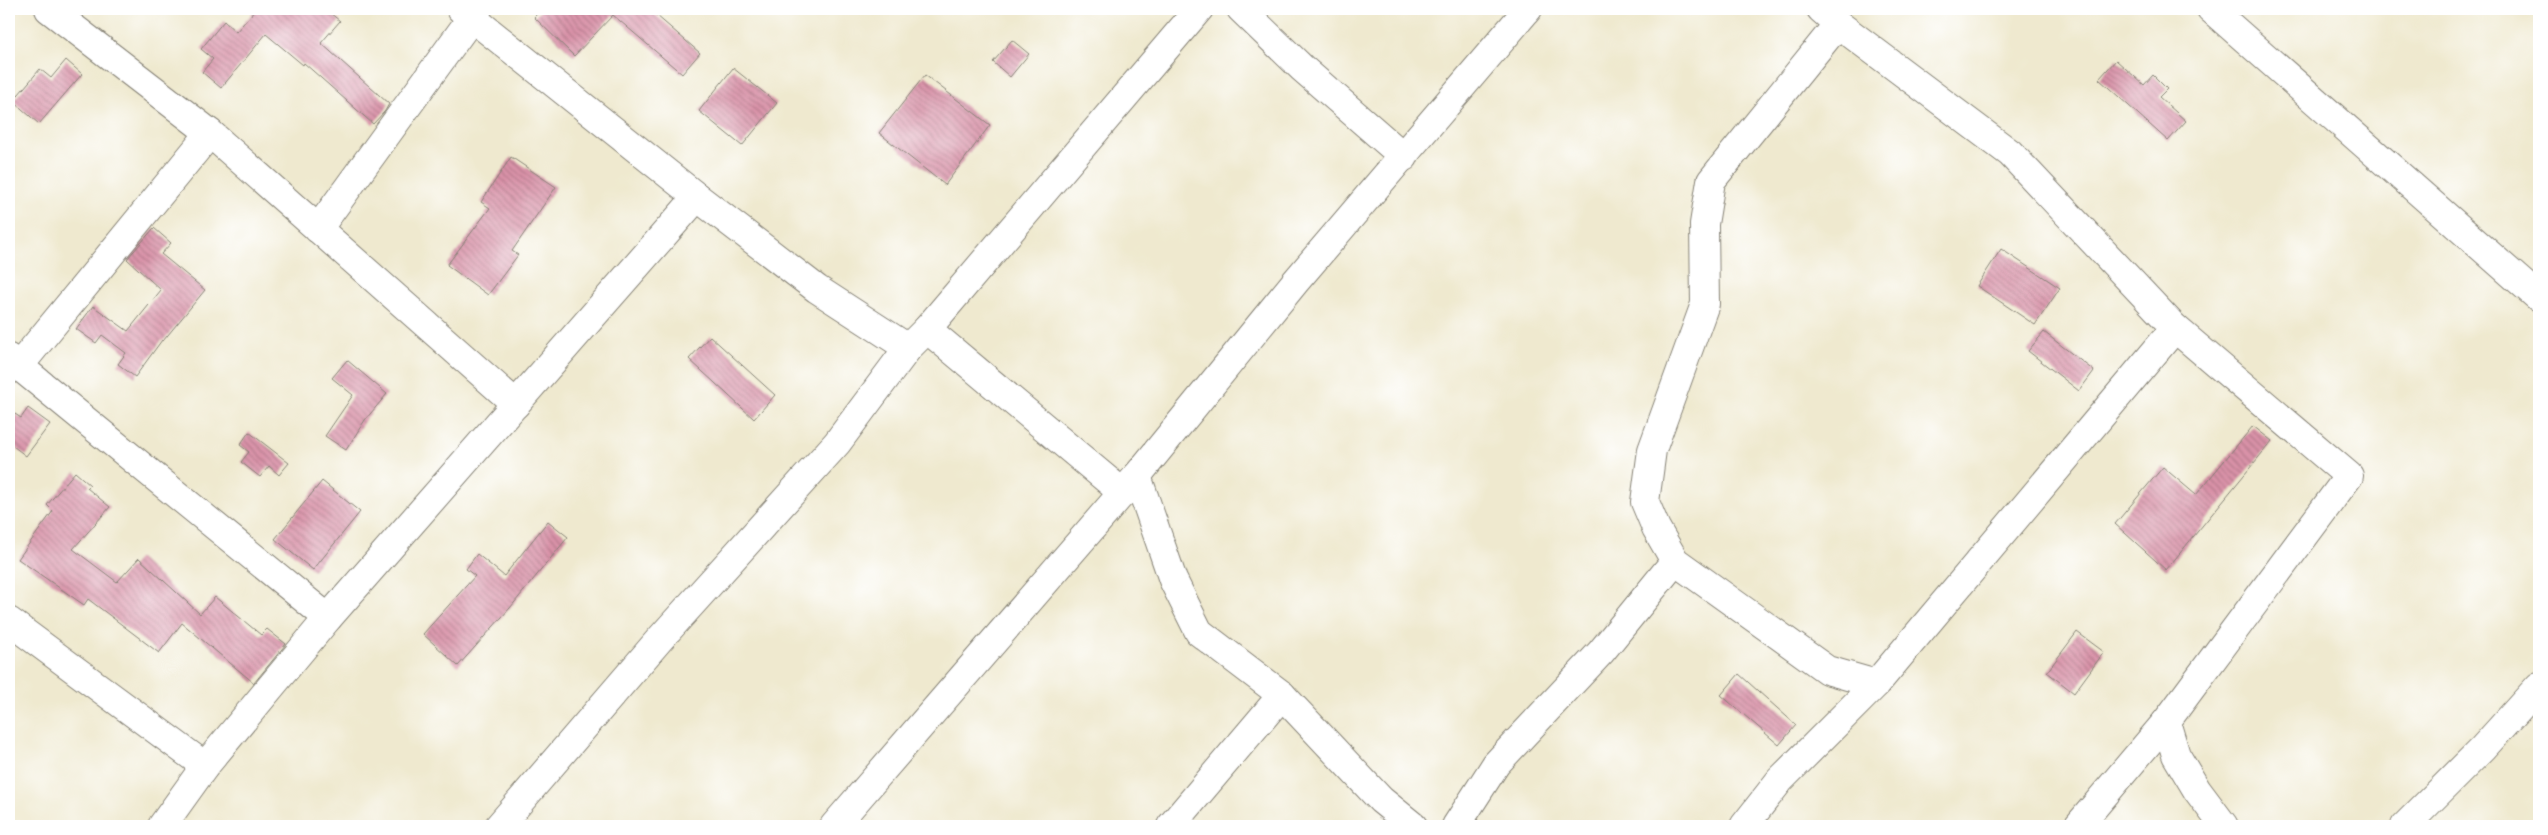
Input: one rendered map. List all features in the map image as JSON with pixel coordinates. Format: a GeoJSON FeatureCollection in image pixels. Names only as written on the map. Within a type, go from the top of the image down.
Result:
{"type":"FeatureCollection","features":[{"type":"Feature","properties":{"kind":"street"},"geometry":{"type":"LineString","coordinates":[[49,9],[210,133],[516,404]]}},
{"type":"Feature","properties":{"kind":"street"},"geometry":{"type":"LineString","coordinates":[[499,826],[659,640],[837,443],[908,348],[928,329],[1199,9]]}},
{"type":"Feature","properties":{"kind":"street"},"geometry":{"type":"LineString","coordinates":[[1241,9],[1302,68],[1404,157]]}},
{"type":"Feature","properties":{"kind":"street"},"geometry":{"type":"LineString","coordinates":[[834,826],[1130,485],[1296,282],[1528,9]]}},
{"type":"Feature","properties":{"kind":"street"},"geometry":{"type":"LineString","coordinates":[[2211,9],[2539,298]]}},
{"type":"Feature","properties":{"kind":"street"},"geometry":{"type":"LineString","coordinates":[[318,229],[470,12],[697,198],[817,289],[908,348]]}},
{"type":"Feature","properties":{"kind":"street"},"geometry":{"type":"LineString","coordinates":[[1876,684],[1827,670],[1675,561],[1656,528],[1646,502],[1652,450],[1704,304],[1704,224],[1711,181],[1829,16],[2010,153],[2175,328],[2349,476],[2166,722],[2078,826]]}},
{"type":"Feature","properties":{"kind":"street"},"geometry":{"type":"LineString","coordinates":[[210,133],[14,362],[328,618]]}},
{"type":"Feature","properties":{"kind":"street"},"geometry":{"type":"LineString","coordinates":[[162,826],[205,766],[328,618],[697,198]]}},
{"type":"Feature","properties":{"kind":"street"},"geometry":{"type":"LineString","coordinates":[[1744,826],[1780,780],[1876,684],[2175,328]]}},
{"type":"Feature","properties":{"kind":"street"},"geometry":{"type":"LineString","coordinates":[[928,329],[1130,485],[1199,632],[1282,695],[1381,800],[1413,826]]}},
{"type":"Feature","properties":{"kind":"street"},"geometry":{"type":"LineString","coordinates":[[1456,826],[1496,764],[1601,652],[1675,561]]}},
{"type":"Feature","properties":{"kind":"street"},"geometry":{"type":"LineString","coordinates":[[9,621],[205,766]]}},
{"type":"Feature","properties":{"kind":"street"},"geometry":{"type":"LineString","coordinates":[[2405,826],[2483,748],[2539,686]]}},
{"type":"Feature","properties":{"kind":"street"},"geometry":{"type":"LineString","coordinates":[[1170,826],[1282,695]]}},
{"type":"Feature","properties":{"kind":"street"},"geometry":{"type":"LineString","coordinates":[[2166,722],[2176,755],[2197,790],[2224,826]]}},
{"type":"Feature","properties":{"kind":"building"},"geometry":{"type":"Polygon","coordinates":[[[256,9],[325,9],[340,21],[321,43],[389,104],[385,111],[373,124],[304,63],[303,65],[266,34],[221,88],[202,72],[213,59],[201,49],[224,21],[236,32],[256,9]]]}},
{"type":"Feature","properties":{"kind":"building"},"geometry":{"type":"Polygon","coordinates":[[[542,9],[649,9],[700,53],[682,74],[613,15],[574,56],[534,17],[542,9]]]}},
{"type":"Feature","properties":{"kind":"building"},"geometry":{"type":"Polygon","coordinates":[[[1012,40],[1029,54],[1010,77],[993,62],[1012,40]]]}},
{"type":"Feature","properties":{"kind":"building"},"geometry":{"type":"Polygon","coordinates":[[[66,60],[82,74],[39,124],[13,101],[40,69],[51,78],[66,60]]]}},
{"type":"Feature","properties":{"kind":"building"},"geometry":{"type":"Polygon","coordinates":[[[2116,60],[2144,85],[2153,75],[2167,89],[2159,97],[2186,121],[2168,141],[2099,79],[2116,60]]]}},
{"type":"Feature","properties":{"kind":"building"},"geometry":{"type":"Polygon","coordinates":[[[733,68],[777,103],[742,146],[699,111],[733,68]]]}},
{"type":"Feature","properties":{"kind":"building"},"geometry":{"type":"Polygon","coordinates":[[[925,75],[990,125],[945,185],[879,133],[925,75]]]}},
{"type":"Feature","properties":{"kind":"building"},"geometry":{"type":"Polygon","coordinates":[[[511,157],[556,187],[512,251],[518,255],[488,295],[447,265],[490,208],[481,202],[511,157]]]}},
{"type":"Feature","properties":{"kind":"building"},"geometry":{"type":"Polygon","coordinates":[[[154,228],[171,243],[161,254],[205,290],[162,340],[135,377],[118,364],[126,353],[102,335],[96,343],[76,329],[93,306],[128,331],[161,290],[127,259],[154,228]]]}},
{"type":"Feature","properties":{"kind":"building"},"geometry":{"type":"Polygon","coordinates":[[[2001,249],[2060,288],[2035,325],[1977,286],[2001,249]]]}},
{"type":"Feature","properties":{"kind":"building"},"geometry":{"type":"Polygon","coordinates":[[[2044,332],[2094,371],[2079,391],[2028,351],[2044,332]]]}},
{"type":"Feature","properties":{"kind":"building"},"geometry":{"type":"Polygon","coordinates":[[[710,336],[775,395],[754,419],[689,359],[710,336]]]}},
{"type":"Feature","properties":{"kind":"building"},"geometry":{"type":"Polygon","coordinates":[[[347,360],[387,394],[365,420],[346,450],[325,436],[353,395],[332,378],[347,360]]]}},
{"type":"Feature","properties":{"kind":"building"},"geometry":{"type":"Polygon","coordinates":[[[28,408],[50,424],[26,456],[9,443],[9,410],[21,418],[28,408]]]}},
{"type":"Feature","properties":{"kind":"building"},"geometry":{"type":"Polygon","coordinates":[[[2253,426],[2272,441],[2166,570],[2115,524],[2163,467],[2196,495],[2253,426]]]}},
{"type":"Feature","properties":{"kind":"building"},"geometry":{"type":"Polygon","coordinates":[[[249,432],[289,463],[279,475],[269,466],[260,477],[241,462],[249,452],[240,445],[249,432]]]}},
{"type":"Feature","properties":{"kind":"building"},"geometry":{"type":"Polygon","coordinates":[[[75,472],[90,485],[87,488],[110,507],[73,549],[117,582],[139,558],[200,614],[215,597],[261,635],[267,629],[286,644],[254,683],[182,623],[159,653],[88,599],[84,605],[18,559],[53,511],[47,505],[75,472]]]}},
{"type":"Feature","properties":{"kind":"building"},"geometry":{"type":"Polygon","coordinates":[[[322,481],[360,512],[313,570],[275,539],[322,481]]]}},
{"type":"Feature","properties":{"kind":"building"},"geometry":{"type":"Polygon","coordinates":[[[548,521],[568,537],[510,608],[458,666],[423,634],[475,576],[466,569],[477,554],[504,576],[548,521]]]}},
{"type":"Feature","properties":{"kind":"building"},"geometry":{"type":"Polygon","coordinates":[[[2077,632],[2104,652],[2074,693],[2047,672],[2077,632]]]}},
{"type":"Feature","properties":{"kind":"building"},"geometry":{"type":"Polygon","coordinates":[[[1739,674],[1796,725],[1779,745],[1721,695],[1739,674]]]}}]}
